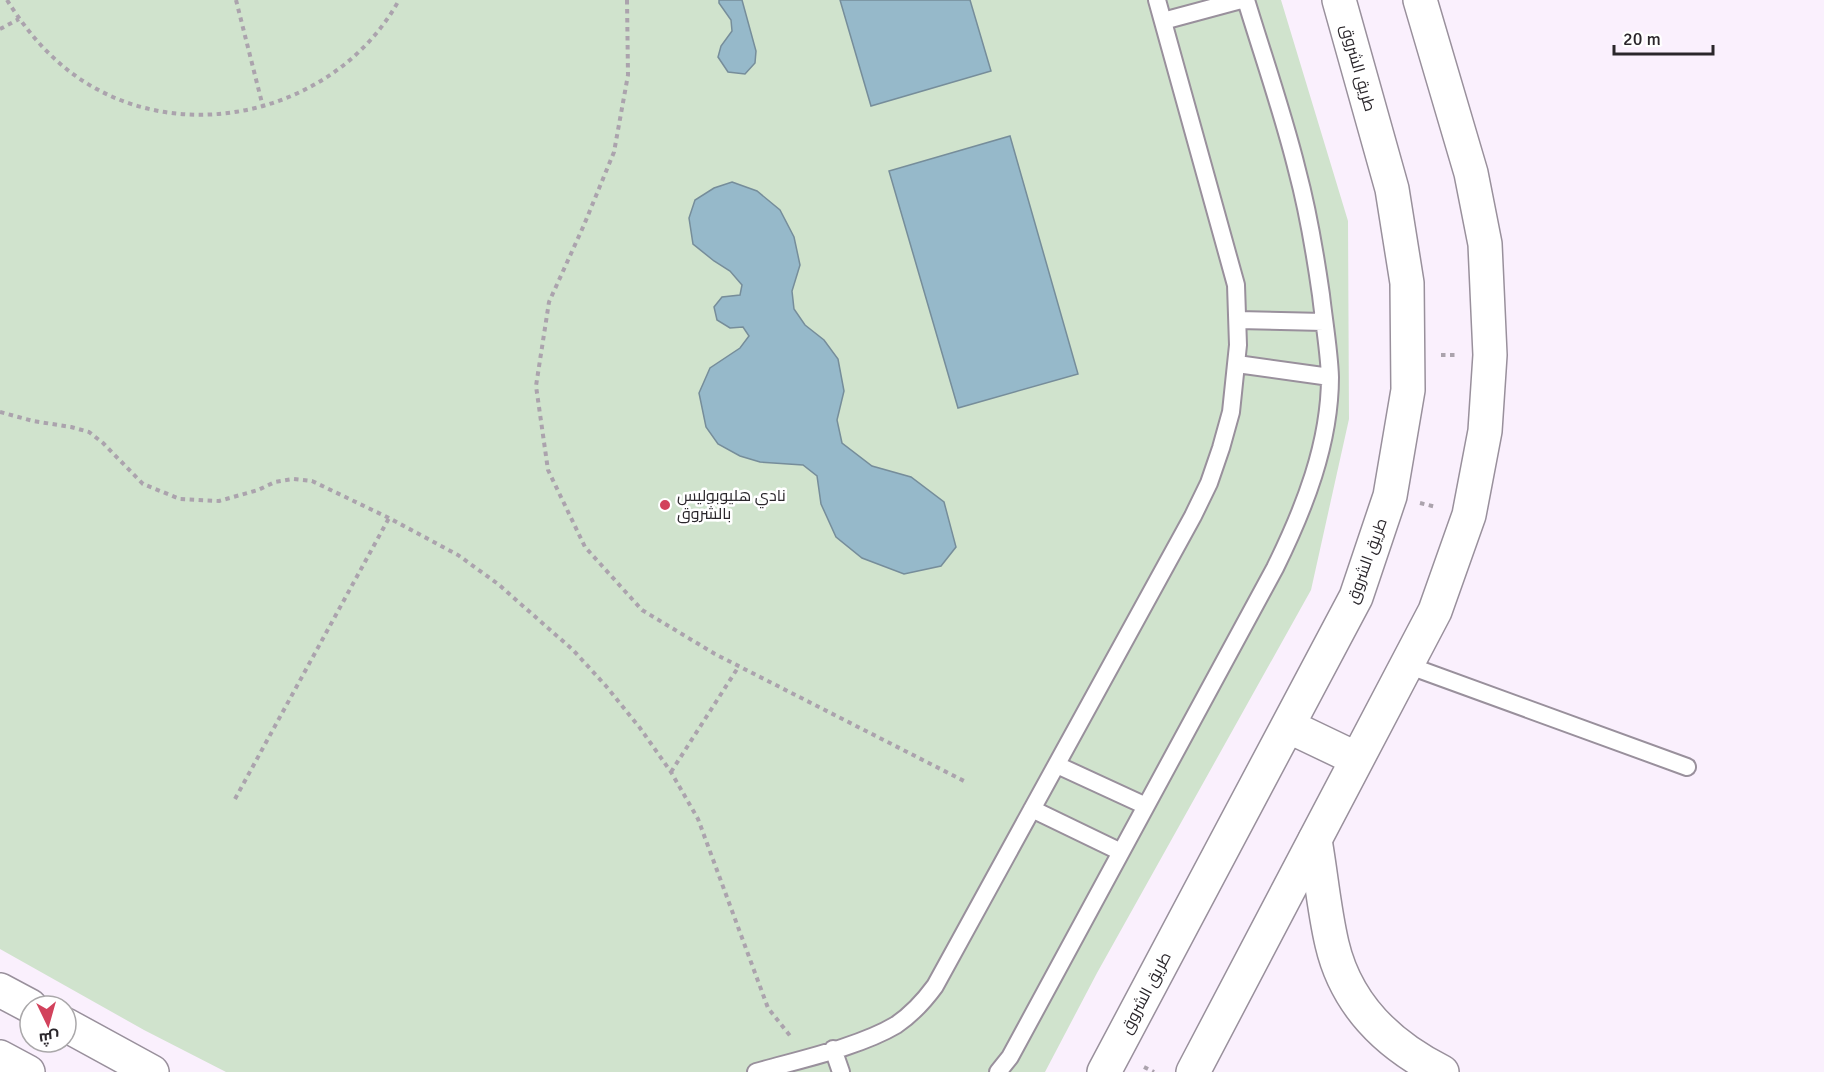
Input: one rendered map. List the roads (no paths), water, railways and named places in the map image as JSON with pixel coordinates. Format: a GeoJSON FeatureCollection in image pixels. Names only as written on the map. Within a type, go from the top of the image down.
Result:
{"type":"FeatureCollection","features":[{"type":"Feature","properties":{"kind":"street","name":"طريق الشروق"},"geometry":{"type":"LineString","coordinates":[[1104,1072],[1356,597],[1390,496],[1408,390],[1407,283],[1392,189],[1339,0]]}},
{"type":"Feature","properties":{"kind":"street"},"geometry":{"type":"LineString","coordinates":[[1193,1072],[1435,611],[1469,515],[1485,431],[1490,355],[1485,244],[1471,173],[1420,0]]}},
{"type":"Feature","properties":{"kind":"street"},"geometry":{"type":"LineString","coordinates":[[1288,726],[1357,759]]}},
{"type":"Feature","properties":{"kind":"street"},"geometry":{"type":"LineString","coordinates":[[1315,840],[1332,945],[1346,981],[1365,1014],[1392,1042],[1442,1072]]}},
{"type":"Feature","properties":{"kind":"street"},"geometry":{"type":"LineString","coordinates":[[0,990],[18,1000]]}},
{"type":"Feature","properties":{"kind":"street"},"geometry":{"type":"LineString","coordinates":[[78,1032],[152,1072]]}},
{"type":"Feature","properties":{"kind":"street"},"geometry":{"type":"LineString","coordinates":[[0,1056],[28,1072]]}},
{"type":"Feature","properties":{"kind":"lane"},"geometry":{"type":"LineString","coordinates":[[756,1072],[786,1068],[812,1056],[875,1036],[897,1024],[926,998],[935,986],[1057,765],[1209,483],[1230,412],[1237,364],[1236,285],[1157,0]]}},
{"type":"Feature","properties":{"kind":"lane"},"geometry":{"type":"LineString","coordinates":[[1163,21],[1241,0]]}},
{"type":"Feature","properties":{"kind":"lane"},"geometry":{"type":"LineString","coordinates":[[998,1072],[1010,1057],[1295,528],[1311,485],[1320,449],[1327,413],[1330,377],[1308,218],[1297,169],[1246,0]]}},
{"type":"Feature","properties":{"kind":"lane"},"geometry":{"type":"LineString","coordinates":[[1238,320],[1324,322]]}},
{"type":"Feature","properties":{"kind":"lane"},"geometry":{"type":"LineString","coordinates":[[1237,364],[1330,377]]}},
{"type":"Feature","properties":{"kind":"lane"},"geometry":{"type":"LineString","coordinates":[[1407,665],[1687,767]]}},
{"type":"Feature","properties":{"kind":"lane"},"geometry":{"type":"LineString","coordinates":[[1057,765],[1146,806]]}},
{"type":"Feature","properties":{"kind":"lane"},"geometry":{"type":"LineString","coordinates":[[1032,809],[1121,852]]}},
{"type":"Feature","properties":{"kind":"lane"},"geometry":{"type":"LineString","coordinates":[[833,1049],[841,1072]]}},
{"type":"Feature","properties":{"kind":"water"},"geometry":{"type":"Polygon","coordinates":[[[719,0],[742,0],[756,51],[755,63],[745,74],[728,72],[718,57],[721,46],[732,31],[731,20],[719,0]]]}},
{"type":"Feature","properties":{"kind":"water"},"geometry":{"type":"Polygon","coordinates":[[[840,0],[970,0],[991,71],[871,106],[840,0]]]}},
{"type":"Feature","properties":{"kind":"water"},"geometry":{"type":"Polygon","coordinates":[[[1010,136],[1078,374],[958,408],[889,171],[1010,136]]]}},
{"type":"Feature","properties":{"kind":"water"},"geometry":{"type":"Polygon","coordinates":[[[732,182],[757,191],[780,210],[794,237],[800,265],[792,291],[794,309],[805,325],[824,340],[838,359],[844,391],[837,420],[842,443],[872,466],[911,477],[944,502],[956,547],[941,566],[904,574],[862,558],[836,537],[821,504],[817,476],[803,465],[760,462],[740,456],[718,444],[706,427],[699,393],[710,368],[740,348],[749,336],[743,327],[730,328],[717,320],[714,307],[722,297],[740,295],[742,285],[730,271],[693,244],[689,218],[695,200],[714,188],[732,182]]]}},
{"type":"Feature","properties":{"kind":"place","name":"نادي هليوبوليس بالشروق"},"geometry":{"type":"Point","coordinates":[665,505]}}]}
